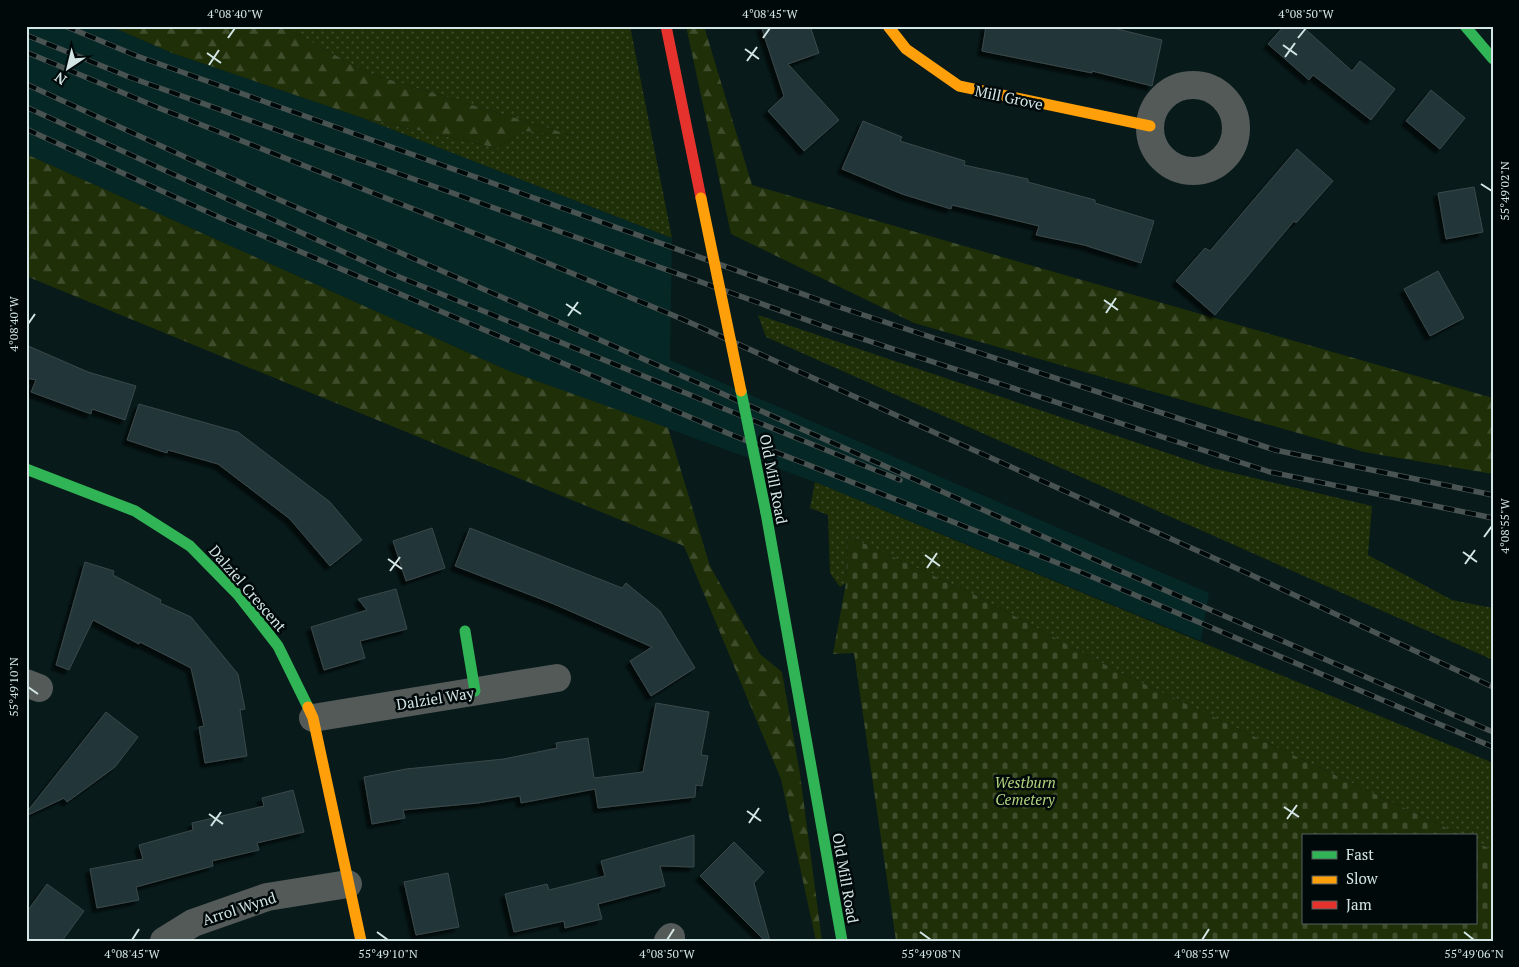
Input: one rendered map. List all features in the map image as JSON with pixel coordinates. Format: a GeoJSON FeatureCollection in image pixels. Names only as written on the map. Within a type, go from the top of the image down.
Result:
{"type":"FeatureCollection","features":[{"type":"Feature","properties":{"kind":"street","name":"Old Mill Road"},"geometry":{"type":"LineString","coordinates":[[666,26],[766,513],[842,941]]}},
{"type":"Feature","properties":{"kind":"street","name":"Mill Grove"},"geometry":{"type":"LineString","coordinates":[[888,26],[906,49],[959,86],[1150,126]]}},
{"type":"Feature","properties":{"kind":"street"},"geometry":{"type":"LineString","coordinates":[[1465,26],[1493,59]]}},
{"type":"Feature","properties":{"kind":"street","name":"Dalziel Crescent"},"geometry":{"type":"LineString","coordinates":[[26,469],[135,511],[190,546],[239,596],[278,646],[313,718],[361,941]]}},
{"type":"Feature","properties":{"kind":"street"},"geometry":{"type":"LineString","coordinates":[[465,631],[475,691]]}},
{"type":"Feature","properties":{"kind":"street","name":"Dalziel Way"},"geometry":{"type":"LineString","coordinates":[[313,718],[557,678]]}},
{"type":"Feature","properties":{"kind":"street","name":"Arrol Wynd"},"geometry":{"type":"LineString","coordinates":[[164,941],[193,923],[267,897],[348,884]]}},
{"type":"Feature","properties":{"kind":"shaded area"},"geometry":{"type":"Polygon","coordinates":[[[26,26],[110,26],[172,53],[360,117],[672,238],[670,360],[1209,593],[1201,641],[815,482],[509,371],[26,154],[26,26]]]}},
{"type":"Feature","properties":{"kind":"green space"},"geometry":{"type":"Polygon","coordinates":[[[110,26],[282,26],[368,73],[577,137],[524,131],[497,148],[360,117],[172,53],[110,26]]]}},
{"type":"Feature","properties":{"kind":"green space"},"geometry":{"type":"Polygon","coordinates":[[[282,26],[630,26],[672,238],[360,117],[497,148],[524,131],[574,136],[368,73],[282,26]]]}},
{"type":"Feature","properties":{"kind":"green space"},"geometry":{"type":"Polygon","coordinates":[[[686,26],[704,26],[752,185],[1493,398],[1493,474],[1364,452],[914,323],[731,234],[686,26]]]}},
{"type":"Feature","properties":{"kind":"green space"},"geometry":{"type":"Polygon","coordinates":[[[26,154],[509,371],[668,428],[710,566],[760,654],[782,672],[800,774],[822,941],[816,941],[781,779],[684,546],[26,276],[26,154]]]}},
{"type":"Feature","properties":{"kind":"green space"},"geometry":{"type":"Polygon","coordinates":[[[758,315],[1212,468],[1372,506],[1368,555],[1452,600],[1493,608],[1493,660],[766,337],[758,315]]]}},
{"type":"Feature","properties":{"kind":"green space"},"geometry":{"type":"Polygon","coordinates":[[[815,482],[1493,763],[1493,850],[1476,842],[1476,834],[1459,834],[1115,670],[977,596],[848,536],[846,583],[840,587],[830,573],[828,515],[810,508],[815,482]]]}},
{"type":"Feature","properties":{"kind":"green space","name":"Westburn Cemetery"},"geometry":{"type":"Polygon","coordinates":[[[848,536],[977,596],[1115,670],[1459,834],[1302,834],[1302,924],[1476,924],[1476,842],[1493,850],[1493,941],[896,941],[854,653],[833,654],[846,583],[848,536]]]}},
{"type":"Feature","properties":{"kind":"building"},"geometry":{"type":"Polygon","coordinates":[[[761,26],[810,26],[819,53],[788,64],[839,120],[804,151],[768,111],[784,96],[761,26]]]}},
{"type":"Feature","properties":{"kind":"building"},"geometry":{"type":"Polygon","coordinates":[[[986,26],[1105,26],[1162,40],[1152,86],[1092,71],[1092,73],[982,51],[986,26]]]}},
{"type":"Feature","properties":{"kind":"building"},"geometry":{"type":"Polygon","coordinates":[[[1284,26],[1302,26],[1352,71],[1360,61],[1395,89],[1371,120],[1313,75],[1309,80],[1268,44],[1284,26]]]}},
{"type":"Feature","properties":{"kind":"building"},"geometry":{"type":"Polygon","coordinates":[[[1431,90],[1465,118],[1440,149],[1406,121],[1431,90]]]}},
{"type":"Feature","properties":{"kind":"building"},"geometry":{"type":"Polygon","coordinates":[[[863,121],[902,137],[900,141],[965,161],[964,165],[1028,179],[1028,182],[1095,200],[1095,203],[1154,221],[1141,263],[1084,245],[1036,235],[1039,226],[952,205],[951,209],[902,194],[842,169],[863,121]]]}},
{"type":"Feature","properties":{"kind":"building"},"geometry":{"type":"Polygon","coordinates":[[[1297,149],[1333,181],[1296,223],[1294,221],[1215,315],[1176,281],[1205,248],[1210,251],[1297,149]]]}},
{"type":"Feature","properties":{"kind":"building"},"geometry":{"type":"Polygon","coordinates":[[[1474,187],[1483,232],[1446,239],[1438,193],[1474,187]]]}},
{"type":"Feature","properties":{"kind":"building"},"geometry":{"type":"Polygon","coordinates":[[[1438,271],[1464,318],[1430,336],[1404,289],[1438,271]]]}},
{"type":"Feature","properties":{"kind":"building"},"geometry":{"type":"Polygon","coordinates":[[[26,345],[88,372],[136,386],[125,420],[92,409],[91,414],[31,392],[36,380],[26,378],[26,345]]]}},
{"type":"Feature","properties":{"kind":"building"},"geometry":{"type":"Polygon","coordinates":[[[139,404],[238,432],[330,502],[362,540],[330,566],[290,519],[218,464],[168,450],[167,453],[127,440],[139,404]]]}},
{"type":"Feature","properties":{"kind":"building"},"geometry":{"type":"Polygon","coordinates":[[[432,528],[445,568],[406,581],[393,541],[432,528]]]}},
{"type":"Feature","properties":{"kind":"building"},"geometry":{"type":"Polygon","coordinates":[[[470,528],[622,588],[626,583],[660,611],[695,668],[651,696],[630,661],[652,647],[554,604],[455,566],[470,528]]]}},
{"type":"Feature","properties":{"kind":"building"},"geometry":{"type":"Polygon","coordinates":[[[85,562],[114,571],[113,575],[161,600],[160,603],[191,617],[238,674],[245,709],[240,710],[247,756],[205,763],[199,727],[204,726],[191,668],[140,642],[139,644],[93,620],[69,670],[56,665],[85,562]]]}},
{"type":"Feature","properties":{"kind":"building"},"geometry":{"type":"Polygon","coordinates":[[[396,589],[407,629],[360,641],[365,658],[324,670],[311,627],[367,610],[358,599],[396,589]]]}},
{"type":"Feature","properties":{"kind":"building"},"geometry":{"type":"Polygon","coordinates":[[[656,703],[709,712],[701,755],[708,756],[702,786],[696,785],[695,797],[598,808],[595,789],[521,803],[520,796],[478,803],[403,810],[405,818],[372,824],[364,777],[406,769],[504,759],[557,748],[556,743],[588,738],[594,778],[643,772],[656,703]]]}},
{"type":"Feature","properties":{"kind":"building"},"geometry":{"type":"Polygon","coordinates":[[[106,712],[138,737],[115,767],[67,802],[64,798],[26,816],[26,813],[106,712]]]}},
{"type":"Feature","properties":{"kind":"building"},"geometry":{"type":"Polygon","coordinates":[[[293,790],[304,832],[257,843],[259,850],[212,861],[213,866],[136,887],[139,900],[97,908],[90,869],[143,859],[139,845],[193,830],[192,823],[264,806],[262,798],[293,790]]]}},
{"type":"Feature","properties":{"kind":"building"},"geometry":{"type":"Polygon","coordinates":[[[694,835],[694,867],[660,866],[665,886],[598,904],[602,919],[565,928],[564,921],[514,932],[505,894],[547,884],[549,890],[605,876],[601,861],[694,835]]]}},
{"type":"Feature","properties":{"kind":"building"},"geometry":{"type":"Polygon","coordinates":[[[734,842],[764,872],[754,883],[770,941],[765,941],[700,876],[734,842]]]}},
{"type":"Feature","properties":{"kind":"building"},"geometry":{"type":"Polygon","coordinates":[[[448,873],[459,927],[416,935],[404,882],[448,873]]]}},
{"type":"Feature","properties":{"kind":"building"},"geometry":{"type":"Polygon","coordinates":[[[47,884],[84,911],[62,941],[26,941],[26,913],[47,884]]]}},
{"type":"Feature","properties":{"kind":"railway"},"geometry":{"type":"LineString","coordinates":[[65,26],[137,56],[836,306],[1275,450],[1493,495]]}},
{"type":"Feature","properties":{"kind":"railway"},"geometry":{"type":"LineString","coordinates":[[26,35],[129,77],[829,328],[1270,472],[1493,518]]}},
{"type":"Feature","properties":{"kind":"railway"},"geometry":{"type":"LineString","coordinates":[[26,52],[159,108],[504,245],[682,319],[1247,573],[1493,687]]}},
{"type":"Feature","properties":{"kind":"railway"},"geometry":{"type":"LineString","coordinates":[[26,84],[266,194],[705,386],[1116,569],[1493,732]]}},
{"type":"Feature","properties":{"kind":"railway"},"geometry":{"type":"LineString","coordinates":[[26,107],[392,274],[900,480]]}},
{"type":"Feature","properties":{"kind":"railway"},"geometry":{"type":"LineString","coordinates":[[26,129],[221,218],[732,435],[1083,573],[1493,747]]}},
{"type":"Feature","properties":{"kind":"traffic: fast"},"geometry":{"type":"LineString","coordinates":[[1465,26],[1493,59]]}},
{"type":"Feature","properties":{"kind":"traffic: fast"},"geometry":{"type":"LineString","coordinates":[[741,391],[766,513]]}},
{"type":"Feature","properties":{"kind":"traffic: fast"},"geometry":{"type":"LineString","coordinates":[[26,469],[135,511],[190,546],[239,596],[278,646],[308,707]]}},
{"type":"Feature","properties":{"kind":"traffic: fast"},"geometry":{"type":"LineString","coordinates":[[766,513],[842,941]]}},
{"type":"Feature","properties":{"kind":"traffic: fast"},"geometry":{"type":"LineString","coordinates":[[465,631],[475,691]]}},
{"type":"Feature","properties":{"kind":"traffic: slow"},"geometry":{"type":"LineString","coordinates":[[888,26],[906,49],[959,86],[1150,126]]}},
{"type":"Feature","properties":{"kind":"traffic: slow"},"geometry":{"type":"LineString","coordinates":[[701,198],[741,391]]}},
{"type":"Feature","properties":{"kind":"traffic: slow"},"geometry":{"type":"LineString","coordinates":[[308,707],[313,718],[361,941]]}},
{"type":"Feature","properties":{"kind":"traffic: jam"},"geometry":{"type":"LineString","coordinates":[[666,26],[701,198]]}}]}
